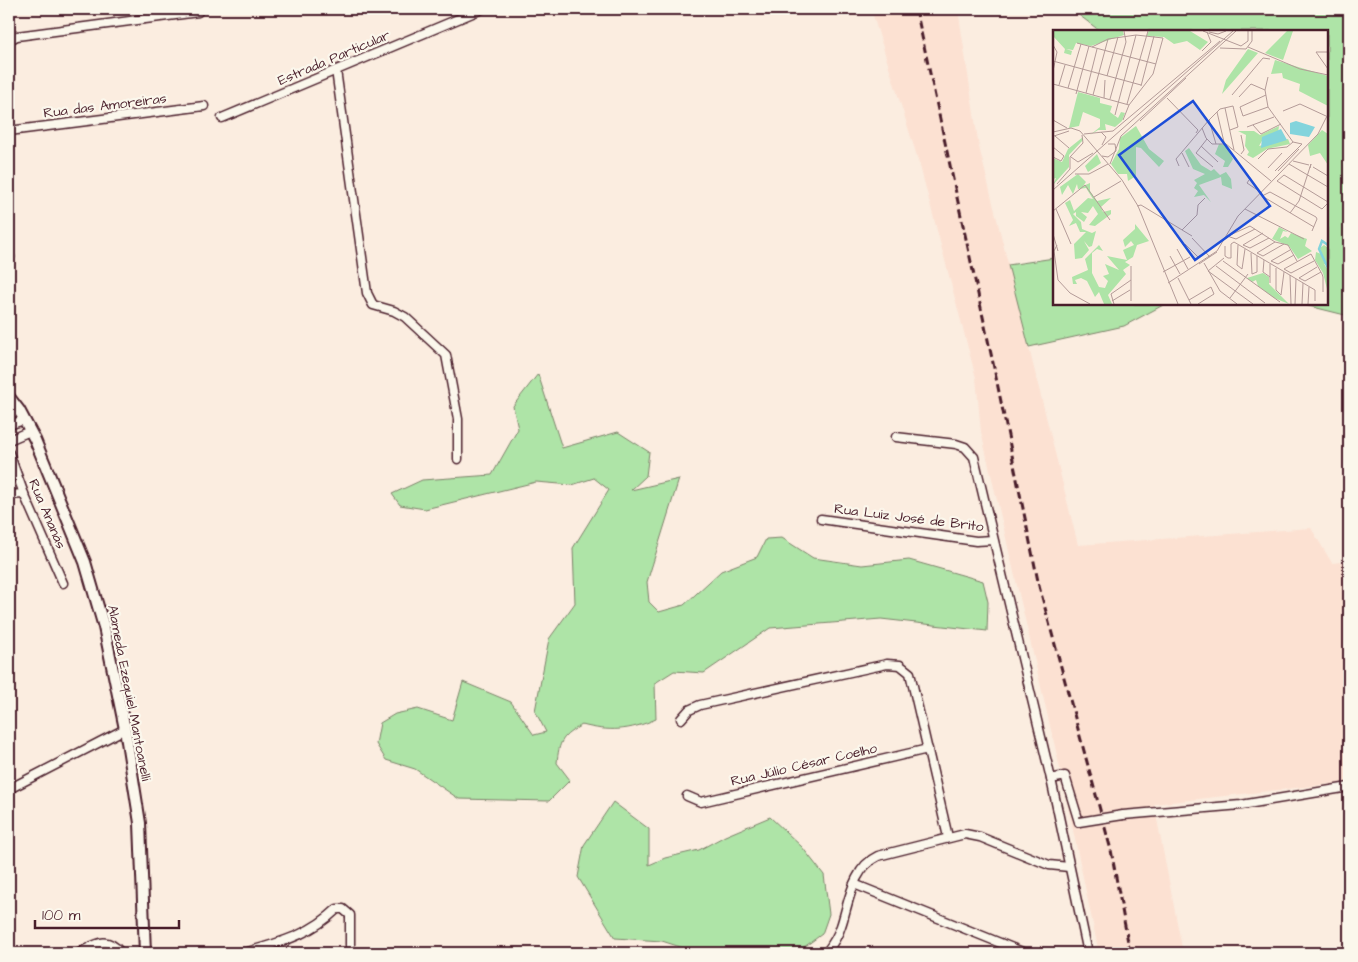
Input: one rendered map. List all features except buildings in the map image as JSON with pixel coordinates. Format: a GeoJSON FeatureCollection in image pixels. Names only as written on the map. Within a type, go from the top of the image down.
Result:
{"type":"FeatureCollection","features":[{"type":"Feature","properties":{"kind":"main road","name":"Alameda Ezequiel Mantoanelli"},"geometry":{"type":"LineString","coordinates":[[9,398],[14,412],[24,420],[30,431],[85,562],[104,627],[126,729],[140,823],[145,953]]}},
{"type":"Feature","properties":{"kind":"street","name":"Estrada Particular"},"geometry":{"type":"LineString","coordinates":[[222,118],[482,9]]}},
{"type":"Feature","properties":{"kind":"street"},"geometry":{"type":"LineString","coordinates":[[9,40],[17,36],[198,12]]}},
{"type":"Feature","properties":{"kind":"street"},"geometry":{"type":"LineString","coordinates":[[336,70],[366,294],[373,304],[405,317],[446,355],[458,419],[458,459]]}},
{"type":"Feature","properties":{"kind":"street","name":"Rua das Amoreiras"},"geometry":{"type":"LineString","coordinates":[[9,131],[204,106]]}},
{"type":"Feature","properties":{"kind":"street"},"geometry":{"type":"LineString","coordinates":[[9,425],[24,420]]}},
{"type":"Feature","properties":{"kind":"street"},"geometry":{"type":"LineString","coordinates":[[9,440],[30,431]]}},
{"type":"Feature","properties":{"kind":"street"},"geometry":{"type":"LineString","coordinates":[[896,437],[956,444],[965,447],[974,457],[1051,778],[1088,953]]}},
{"type":"Feature","properties":{"kind":"street","name":"Rua Ananás"},"geometry":{"type":"LineString","coordinates":[[9,453],[24,494],[63,583]]}},
{"type":"Feature","properties":{"kind":"street"},"geometry":{"type":"LineString","coordinates":[[9,495],[24,494]]}},
{"type":"Feature","properties":{"kind":"street","name":"Rua Luiz José de Brito"},"geometry":{"type":"LineString","coordinates":[[821,519],[976,541],[993,540]]}},
{"type":"Feature","properties":{"kind":"street"},"geometry":{"type":"LineString","coordinates":[[681,719],[689,710],[700,705],[887,664],[900,665],[910,673],[948,837]]}},
{"type":"Feature","properties":{"kind":"street"},"geometry":{"type":"LineString","coordinates":[[9,789],[126,729]]}},
{"type":"Feature","properties":{"kind":"street","name":"Rua Júlio César Coelho"},"geometry":{"type":"LineString","coordinates":[[687,796],[701,802],[928,748]]}},
{"type":"Feature","properties":{"kind":"street"},"geometry":{"type":"LineString","coordinates":[[1051,778],[1065,776],[1079,822],[1123,815],[1240,805],[1349,787]]}},
{"type":"Feature","properties":{"kind":"street"},"geometry":{"type":"LineString","coordinates":[[826,953],[841,926],[846,902],[854,884],[872,859],[948,837],[965,834],[973,835],[1049,865],[1069,867]]}},
{"type":"Feature","properties":{"kind":"street"},"geometry":{"type":"LineString","coordinates":[[854,884],[1025,953]]}},
{"type":"Feature","properties":{"kind":"street"},"geometry":{"type":"LineString","coordinates":[[244,953],[313,929],[337,908],[343,909],[350,915],[350,945]]}},
{"type":"Feature","properties":{"kind":"street"},"geometry":{"type":"LineString","coordinates":[[80,953],[104,942],[110,943],[121,953]]}},
{"type":"Feature","properties":{"kind":"shaded area"},"geometry":{"type":"Polygon","coordinates":[[[871,9],[958,9],[979,147],[1078,545],[1311,528],[1332,563],[1349,561],[1349,782],[1154,804],[1183,953],[1099,953],[1059,764],[981,432],[976,378],[920,166],[871,9]]]}},
{"type":"Feature","properties":{"kind":"green space"},"geometry":{"type":"Polygon","coordinates":[[[1071,9],[1349,9],[1349,316],[1305,305],[1328,305],[1328,30],[1099,30],[1071,9]]]}},
{"type":"Feature","properties":{"kind":"green space"},"geometry":{"type":"Polygon","coordinates":[[[1053,258],[1053,305],[1163,305],[1124,326],[1029,347],[1008,265],[1053,258]]]}},
{"type":"Feature","properties":{"kind":"green space"},"geometry":{"type":"Polygon","coordinates":[[[538,374],[562,448],[618,432],[649,452],[646,476],[631,490],[679,479],[647,582],[649,602],[659,612],[684,605],[721,571],[757,557],[766,539],[782,538],[813,558],[862,565],[909,560],[983,581],[988,602],[987,631],[881,619],[770,628],[704,673],[674,671],[655,683],[656,719],[637,726],[619,729],[601,729],[582,725],[570,732],[561,744],[557,763],[570,780],[549,801],[459,799],[415,769],[386,760],[376,744],[380,723],[395,714],[418,709],[452,720],[463,682],[511,702],[534,735],[546,732],[535,711],[549,639],[575,603],[573,548],[609,490],[594,478],[572,485],[536,482],[425,509],[400,505],[392,494],[422,480],[492,475],[518,429],[513,406],[538,374]]]}},
{"type":"Feature","properties":{"kind":"green space"},"geometry":{"type":"Polygon","coordinates":[[[613,802],[649,829],[649,865],[665,858],[699,850],[725,836],[770,817],[802,847],[824,875],[829,914],[822,934],[796,953],[699,953],[662,941],[615,938],[578,877],[584,845],[613,802]]]}},
{"type":"Feature","properties":{"kind":"railway"},"geometry":{"type":"LineString","coordinates":[[916,9],[993,363],[1039,586],[1111,850],[1130,953]]}}]}
